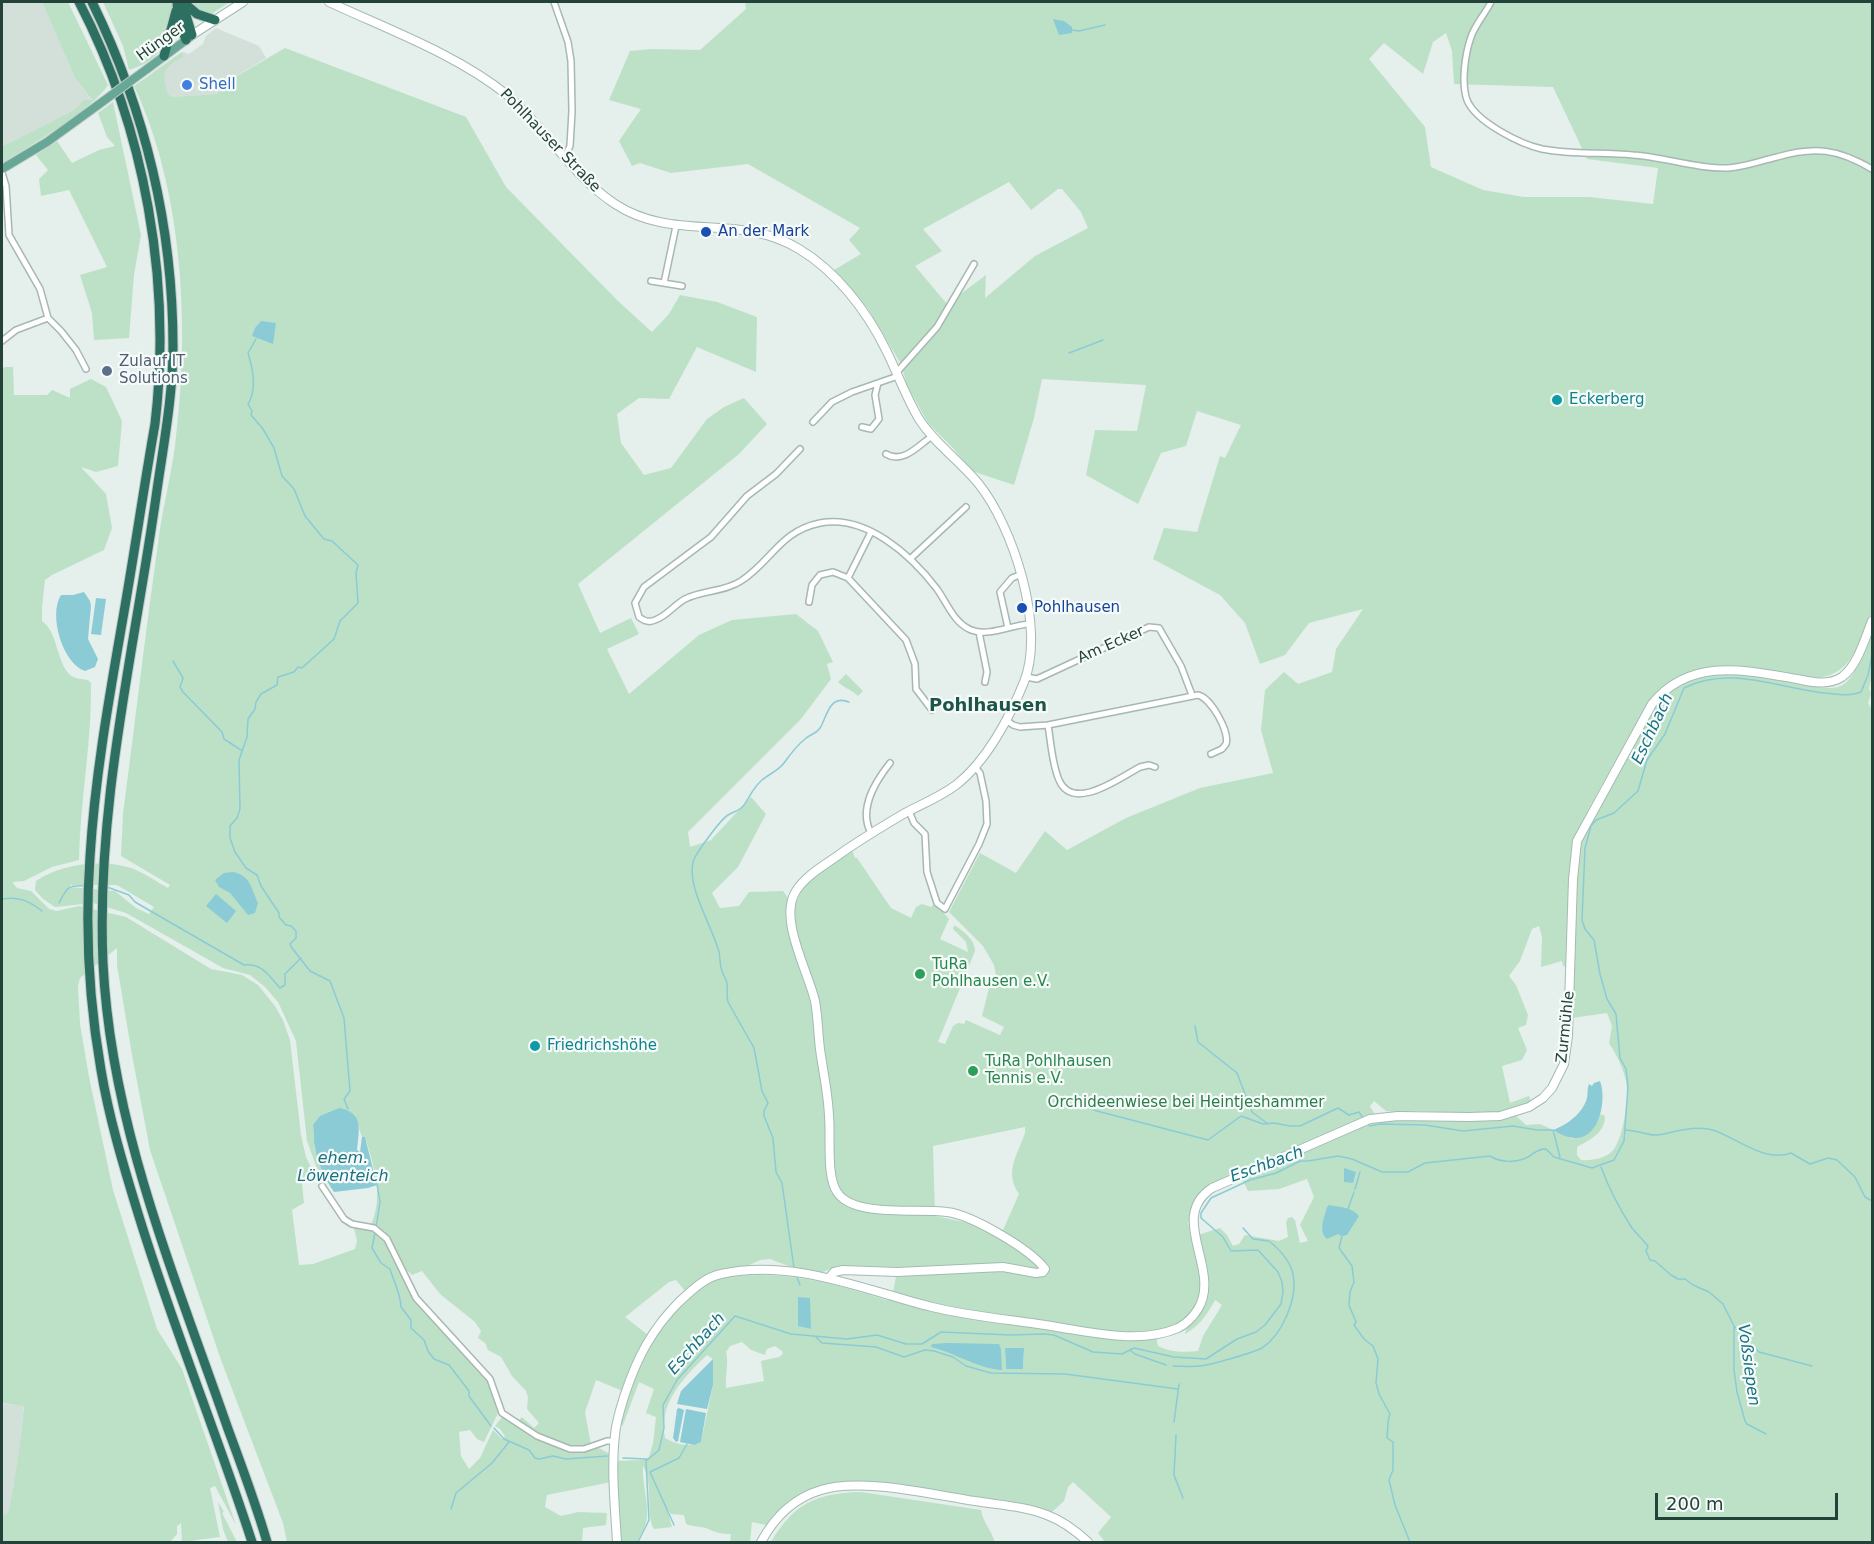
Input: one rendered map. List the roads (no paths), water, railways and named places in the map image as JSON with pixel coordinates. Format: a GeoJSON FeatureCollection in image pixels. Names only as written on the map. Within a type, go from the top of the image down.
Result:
{"type":"FeatureCollection","features":[{"type":"Feature","properties":{"kind":"highway"},"geometry":{"type":"LineString","coordinates":[[79,2],[107,62],[136,149],[157,270],[161,332],[155,424],[94,798],[89,883],[90,978],[101,1074],[122,1163],[151,1254],[252,1542]]}},
{"type":"Feature","properties":{"kind":"highway"},"geometry":{"type":"LineString","coordinates":[[92,2],[117,56],[148,148],[169,254],[173,327],[172,381],[164,447],[122,702],[108,810],[103,884],[104,967],[108,1022],[117,1079],[136,1160],[267,1542]]}},
{"type":"Feature","properties":{"kind":"highway"},"geometry":{"type":"LineString","coordinates":[[182,2],[197,14],[215,20]]}},
{"type":"Feature","properties":{"kind":"highway"},"geometry":{"type":"LineString","coordinates":[[182,2],[189,38]]}},
{"type":"Feature","properties":{"kind":"highway"},"geometry":{"type":"LineString","coordinates":[[177,6],[189,38]]}},
{"type":"Feature","properties":{"kind":"highway"},"geometry":{"type":"LineString","coordinates":[[164,56],[177,6]]}},
{"type":"Feature","properties":{"kind":"main road","name":"Hünger"},"geometry":{"type":"LineString","coordinates":[[2,171],[47,142],[189,38],[243,2]]}},
{"type":"Feature","properties":{"kind":"main road","name":"Pohlhauser Straße"},"geometry":{"type":"LineString","coordinates":[[329,2],[443,55],[488,81],[526,114],[591,187],[629,213],[676,226],[738,228],[759,232],[796,247],[820,265],[864,313],[884,344],[918,416],[932,436],[975,479],[1009,536],[1022,574],[1029,624],[1030,660],[1026,677],[1006,720],[975,767],[945,793],[871,833],[816,872],[797,888],[790,911],[792,926],[815,1002],[829,1112],[834,1187],[844,1200],[854,1204],[891,1210],[952,1212],[979,1223],[1015,1244],[1042,1263],[1045,1269],[1043,1272],[1036,1273],[1003,1267],[897,1272],[843,1270],[834,1272],[829,1278]]}},
{"type":"Feature","properties":{"kind":"main road","name":"Zurmühle"},"geometry":{"type":"LineString","coordinates":[[617,1542],[614,1441],[618,1416],[635,1366],[645,1344],[668,1314],[700,1284],[720,1274],[789,1271],[829,1278],[924,1305],[963,1313],[1115,1335],[1145,1335],[1170,1331],[1190,1320],[1197,1311],[1203,1296],[1205,1274],[1192,1219],[1197,1203],[1207,1191],[1370,1119],[1398,1116],[1500,1116],[1523,1109],[1543,1098],[1556,1083],[1564,1064],[1568,1044],[1573,879],[1577,841],[1642,720],[1659,696],[1682,679],[1716,670],[1742,670],[1816,682],[1834,680],[1843,676],[1851,667],[1872,621]]}},
{"type":"Feature","properties":{"kind":"main road"},"geometry":{"type":"LineString","coordinates":[[761,1542],[776,1520],[794,1503],[821,1490],[852,1485],[1030,1510],[1060,1521],[1075,1530],[1088,1542]]}},
{"type":"Feature","properties":{"kind":"street"},"geometry":{"type":"LineString","coordinates":[[554,2],[571,61],[570,146],[564,158]]}},
{"type":"Feature","properties":{"kind":"street"},"geometry":{"type":"LineString","coordinates":[[1491,2],[1470,39],[1466,61],[1466,98],[1471,108],[1483,118],[1522,143],[1551,150],[1633,155],[1725,168],[1745,166],[1802,150],[1818,150],[1840,155],[1872,169]]}},
{"type":"Feature","properties":{"kind":"street"},"geometry":{"type":"LineString","coordinates":[[2,171],[6,186],[9,235],[40,289],[48,318],[76,350],[86,369]]}},
{"type":"Feature","properties":{"kind":"street"},"geometry":{"type":"LineString","coordinates":[[664,283],[676,226]]}},
{"type":"Feature","properties":{"kind":"street"},"geometry":{"type":"LineString","coordinates":[[813,422],[832,402],[897,374],[937,327],[974,264]]}},
{"type":"Feature","properties":{"kind":"street"},"geometry":{"type":"LineString","coordinates":[[651,281],[682,286]]}},
{"type":"Feature","properties":{"kind":"street"},"geometry":{"type":"LineString","coordinates":[[2,341],[16,330],[48,318]]}},
{"type":"Feature","properties":{"kind":"street"},"geometry":{"type":"LineString","coordinates":[[862,427],[871,429],[879,419],[875,395],[878,383]]}},
{"type":"Feature","properties":{"kind":"street"},"geometry":{"type":"LineString","coordinates":[[886,454],[897,458],[905,456],[932,436]]}},
{"type":"Feature","properties":{"kind":"street"},"geometry":{"type":"LineString","coordinates":[[800,449],[776,474],[747,496],[711,537],[644,587],[635,603],[639,617],[647,621],[656,620],[686,598],[735,585],[750,574],[787,537],[805,527],[824,522],[845,522],[872,532],[910,560],[937,588],[957,620],[967,627],[979,632],[1029,624]]}},
{"type":"Feature","properties":{"kind":"street"},"geometry":{"type":"LineString","coordinates":[[910,560],[966,507]]}},
{"type":"Feature","properties":{"kind":"street"},"geometry":{"type":"LineString","coordinates":[[944,528],[950,535]]}},
{"type":"Feature","properties":{"kind":"street"},"geometry":{"type":"LineString","coordinates":[[848,578],[872,532]]}},
{"type":"Feature","properties":{"kind":"street"},"geometry":{"type":"LineString","coordinates":[[808,602],[812,585],[820,575],[833,572],[848,578],[906,640],[915,664],[916,689],[932,710]]}},
{"type":"Feature","properties":{"kind":"street"},"geometry":{"type":"LineString","coordinates":[[1008,628],[1000,592],[1012,578],[1022,574]]}},
{"type":"Feature","properties":{"kind":"street","name":"Am Ecker"},"geometry":{"type":"LineString","coordinates":[[1026,677],[1037,679],[1090,653],[1149,627],[1155,627],[1160,628],[1170,645],[1192,696]]}},
{"type":"Feature","properties":{"kind":"street"},"geometry":{"type":"LineString","coordinates":[[979,632],[987,672],[985,682]]}},
{"type":"Feature","properties":{"kind":"street"},"geometry":{"type":"LineString","coordinates":[[1006,720],[1020,727],[1048,725],[1192,696],[1203,696],[1210,703],[1227,734],[1226,744],[1222,749],[1211,754]]}},
{"type":"Feature","properties":{"kind":"street"},"geometry":{"type":"LineString","coordinates":[[1048,725],[1060,783],[1071,792],[1086,795],[1140,767],[1149,765],[1155,767]]}},
{"type":"Feature","properties":{"kind":"street"},"geometry":{"type":"LineString","coordinates":[[871,833],[866,818],[869,799],[874,785],[890,763]]}},
{"type":"Feature","properties":{"kind":"street"},"geometry":{"type":"LineString","coordinates":[[909,811],[914,823],[925,834],[927,872],[935,897],[945,909],[976,852],[987,824],[986,801],[980,773],[975,767]]}},
{"type":"Feature","properties":{"kind":"street"},"geometry":{"type":"LineString","coordinates":[[322,1186],[344,1219],[352,1224],[374,1228],[387,1239],[416,1298],[490,1378],[502,1413],[537,1436],[557,1445],[577,1450],[614,1441]]}},
{"type":"Feature","properties":{"kind":"water"},"geometry":{"type":"Polygon","coordinates":[[[1053,19],[1064,21],[1072,27],[1072,33],[1059,35],[1053,19]]]}},
{"type":"Feature","properties":{"kind":"water"},"geometry":{"type":"Polygon","coordinates":[[[261,321],[276,323],[273,344],[252,336],[261,321]]]}},
{"type":"Feature","properties":{"kind":"water"},"geometry":{"type":"Polygon","coordinates":[[[84,592],[91,606],[88,639],[98,659],[95,667],[85,671],[77,667],[64,649],[56,614],[61,595],[84,592]]]}},
{"type":"Feature","properties":{"kind":"water"},"geometry":{"type":"Polygon","coordinates":[[[96,598],[106,599],[101,635],[91,634],[96,598]]]}},
{"type":"Feature","properties":{"kind":"water"},"geometry":{"type":"Polygon","coordinates":[[[233,872],[244,876],[250,883],[258,903],[255,913],[248,915],[230,893],[219,887],[215,880],[224,873],[233,872]]]}},
{"type":"Feature","properties":{"kind":"water"},"geometry":{"type":"Polygon","coordinates":[[[216,894],[236,911],[227,923],[206,906],[216,894]]]}},
{"type":"Feature","properties":{"kind":"water"},"geometry":{"type":"Polygon","coordinates":[[[1600,1081],[1602,1107],[1600,1117],[1590,1132],[1584,1137],[1575,1138],[1566,1137],[1553,1130],[1569,1122],[1578,1113],[1587,1098],[1589,1084],[1592,1086],[1600,1081]]]}},
{"type":"Feature","properties":{"kind":"water","name":"ehem. Löwenteich"},"geometry":{"type":"Polygon","coordinates":[[[339,1108],[353,1113],[356,1118],[359,1129],[357,1150],[360,1152],[362,1137],[365,1137],[377,1185],[334,1192],[325,1177],[316,1154],[313,1125],[320,1116],[339,1108]]]}},
{"type":"Feature","properties":{"kind":"water"},"geometry":{"type":"Polygon","coordinates":[[[1344,1168],[1356,1172],[1353,1183],[1344,1182],[1344,1168]]]}},
{"type":"Feature","properties":{"kind":"water"},"geometry":{"type":"Polygon","coordinates":[[[1329,1205],[1349,1209],[1359,1216],[1347,1235],[1338,1234],[1327,1239],[1324,1236],[1322,1224],[1329,1205]]]}},
{"type":"Feature","properties":{"kind":"water"},"geometry":{"type":"Polygon","coordinates":[[[798,1297],[810,1298],[811,1329],[798,1326],[798,1297]]]}},
{"type":"Feature","properties":{"kind":"water"},"geometry":{"type":"Polygon","coordinates":[[[932,1344],[999,1344],[1002,1370],[983,1366],[931,1347],[932,1344]]]}},
{"type":"Feature","properties":{"kind":"water"},"geometry":{"type":"Polygon","coordinates":[[[1005,1348],[1024,1348],[1023,1369],[1006,1369],[1005,1348]]]}},
{"type":"Feature","properties":{"kind":"water"},"geometry":{"type":"Polygon","coordinates":[[[713,1359],[713,1385],[707,1409],[677,1404],[681,1391],[713,1359]]]}},
{"type":"Feature","properties":{"kind":"water"},"geometry":{"type":"Polygon","coordinates":[[[679,1408],[684,1410],[676,1442],[673,1438],[679,1408]]]}},
{"type":"Feature","properties":{"kind":"water"},"geometry":{"type":"Polygon","coordinates":[[[686,1409],[706,1413],[701,1442],[694,1445],[680,1442],[686,1409]]]}},
{"type":"Feature","properties":{"kind":"waterway"},"geometry":{"type":"LineString","coordinates":[[1072,30],[1079,31],[1105,25]]}},
{"type":"Feature","properties":{"kind":"waterway"},"geometry":{"type":"LineString","coordinates":[[256,339],[248,353],[253,379],[248,404],[252,411],[251,415],[263,429],[274,448],[282,476],[294,489],[305,516],[324,539],[332,541],[358,565],[356,573],[358,603],[340,621],[334,639],[302,668],[298,667],[294,672],[278,677],[277,685],[261,694],[256,702],[255,709],[248,719],[247,737],[239,760],[240,809],[237,818],[230,826],[230,838],[235,852],[246,868],[257,875],[261,886],[279,913],[279,917],[296,931],[296,938],[290,944],[292,948],[310,971],[330,981],[344,1018],[350,1091],[344,1099],[348,1109]]}},
{"type":"Feature","properties":{"kind":"waterway"},"geometry":{"type":"LineString","coordinates":[[1069,353],[1103,340]]}},
{"type":"Feature","properties":{"kind":"waterway","name":"Eschbach"},"geometry":{"type":"LineString","coordinates":[[638,1542],[649,1520],[646,1461],[659,1450],[664,1428],[663,1405],[677,1380],[735,1316],[791,1334],[847,1339],[877,1335],[906,1344],[922,1344],[941,1332],[1044,1334],[1054,1335],[1093,1352],[1122,1354],[1134,1348],[1174,1357],[1206,1359],[1237,1339],[1256,1332],[1265,1325],[1281,1304],[1283,1292],[1278,1272],[1258,1250],[1231,1251],[1223,1237],[1201,1218],[1201,1213],[1211,1198],[1250,1180],[1276,1173],[1300,1161],[1338,1156],[1352,1159],[1382,1172],[1408,1172],[1425,1163],[1490,1156],[1499,1160],[1514,1161],[1528,1157],[1538,1150],[1546,1149],[1554,1157],[1592,1168],[1614,1160],[1624,1141],[1628,1087],[1626,1069],[1620,1058],[1616,1014],[1607,999],[1594,940],[1585,929],[1582,920],[1585,848],[1591,826],[1596,820],[1614,813],[1638,791],[1647,760],[1665,734],[1684,688],[1701,681],[1736,678],[1824,693],[1852,694],[1861,692],[1868,675],[1872,655]]}},
{"type":"Feature","properties":{"kind":"waterway"},"geometry":{"type":"LineString","coordinates":[[173,661],[183,678],[180,687],[183,692],[222,732],[224,739],[241,750]]}},
{"type":"Feature","properties":{"kind":"waterway"},"geometry":{"type":"LineString","coordinates":[[794,1268],[782,1183],[776,1172],[773,1138],[764,1116],[768,1103],[762,1091],[754,1048],[728,1002],[727,982],[721,968],[719,952],[696,894],[692,872],[695,858],[725,818],[742,807],[759,783],[779,768],[799,745],[818,730],[833,704],[842,700],[849,702]]}},
{"type":"Feature","properties":{"kind":"waterway"},"geometry":{"type":"LineString","coordinates":[[59,903],[68,888],[85,886]]}},
{"type":"Feature","properties":{"kind":"waterway"},"geometry":{"type":"LineString","coordinates":[[107,887],[129,895],[135,902],[244,965],[260,968],[280,988],[285,985],[285,974],[301,958]]}},
{"type":"Feature","properties":{"kind":"waterway"},"geometry":{"type":"LineString","coordinates":[[2,899],[24,900],[42,911]]}},
{"type":"Feature","properties":{"kind":"waterway"},"geometry":{"type":"LineString","coordinates":[[1195,1026],[1198,1042],[1237,1073],[1252,1112],[1268,1124]]}},
{"type":"Feature","properties":{"kind":"waterway"},"geometry":{"type":"LineString","coordinates":[[1075,1102],[1097,1111],[1208,1140],[1241,1116],[1263,1124],[1300,1126],[1338,1108],[1349,1115],[1359,1112],[1363,1118]]}},
{"type":"Feature","properties":{"kind":"waterway"},"geometry":{"type":"LineString","coordinates":[[1367,1123],[1370,1126],[1380,1124],[1425,1125],[1463,1131],[1513,1126],[1553,1130],[1560,1157]]}},
{"type":"Feature","properties":{"kind":"waterway"},"geometry":{"type":"LineString","coordinates":[[1626,1130],[1658,1135],[1706,1129],[1771,1155],[1791,1153],[1810,1164],[1828,1158],[1837,1160],[1855,1177],[1865,1197],[1872,1201]]}},
{"type":"Feature","properties":{"kind":"waterway","name":"Voßsiepen"},"geometry":{"type":"LineString","coordinates":[[1601,1167],[1623,1213],[1632,1228],[1648,1246],[1646,1251],[1650,1260],[1655,1261],[1678,1279],[1685,1279],[1709,1292],[1723,1304],[1734,1326],[1734,1370],[1745,1421],[1766,1434]]}},
{"type":"Feature","properties":{"kind":"waterway"},"geometry":{"type":"LineString","coordinates":[[1355,1189],[1360,1172]]}},
{"type":"Feature","properties":{"kind":"waterway"},"geometry":{"type":"LineString","coordinates":[[376,1227],[380,1202],[377,1184]]}},
{"type":"Feature","properties":{"kind":"waterway"},"geometry":{"type":"LineString","coordinates":[[1348,1209],[1354,1192]]}},
{"type":"Feature","properties":{"kind":"waterway"},"geometry":{"type":"LineString","coordinates":[[1173,1366],[1205,1365],[1257,1350],[1269,1342],[1282,1325],[1293,1294],[1292,1269],[1273,1244],[1269,1241],[1253,1239],[1243,1228]]}},
{"type":"Feature","properties":{"kind":"waterway"},"geometry":{"type":"LineString","coordinates":[[375,1233],[372,1248],[381,1263],[390,1269],[399,1293],[401,1307],[411,1320],[411,1328],[424,1340],[434,1359],[449,1365],[491,1426]]}},
{"type":"Feature","properties":{"kind":"waterway"},"geometry":{"type":"LineString","coordinates":[[1342,1236],[1339,1248],[1352,1266],[1354,1282],[1349,1305],[1356,1322],[1354,1325],[1364,1339],[1373,1346],[1378,1359],[1376,1383],[1390,1414],[1387,1438],[1393,1442],[1393,1470],[1389,1480],[1395,1505],[1410,1542]]}},
{"type":"Feature","properties":{"kind":"waterway"},"geometry":{"type":"LineString","coordinates":[[796,1275],[800,1285]]}},
{"type":"Feature","properties":{"kind":"waterway"},"geometry":{"type":"LineString","coordinates":[[1734,1326],[1759,1352],[1812,1366]]}},
{"type":"Feature","properties":{"kind":"waterway"},"geometry":{"type":"LineString","coordinates":[[816,1337],[822,1343],[876,1347],[904,1357],[925,1350],[934,1351],[953,1357],[966,1366],[991,1373],[1065,1374],[1178,1389]]}},
{"type":"Feature","properties":{"kind":"waterway"},"geometry":{"type":"LineString","coordinates":[[1131,1351],[1166,1365]]}},
{"type":"Feature","properties":{"kind":"waterway"},"geometry":{"type":"LineString","coordinates":[[1174,1422],[1179,1384]]}},
{"type":"Feature","properties":{"kind":"waterway"},"geometry":{"type":"LineString","coordinates":[[494,1428],[504,1439],[529,1450],[535,1458],[539,1459],[553,1456],[566,1459],[607,1456]]}},
{"type":"Feature","properties":{"kind":"waterway"},"geometry":{"type":"LineString","coordinates":[[1176,1435],[1174,1475],[1183,1498]]}},
{"type":"Feature","properties":{"kind":"waterway"},"geometry":{"type":"LineString","coordinates":[[451,1509],[456,1493],[492,1463],[509,1442]]}},
{"type":"Feature","properties":{"kind":"waterway"},"geometry":{"type":"LineString","coordinates":[[674,1525],[650,1472],[679,1458],[687,1444]]}},
{"type":"Feature","properties":{"kind":"waterway"},"geometry":{"type":"LineString","coordinates":[[623,1458],[646,1459]]}},
{"type":"Feature","properties":{"kind":"place","name":"Shell"},"geometry":{"type":"Point","coordinates":[187,85]}},
{"type":"Feature","properties":{"kind":"place","name":"An der Mark"},"geometry":{"type":"Point","coordinates":[706,232]}},
{"type":"Feature","properties":{"kind":"place","name":"Zulauf IT Solutions"},"geometry":{"type":"Point","coordinates":[107,371]}},
{"type":"Feature","properties":{"kind":"place","name":"Eckerberg"},"geometry":{"type":"Point","coordinates":[1557,400]}},
{"type":"Feature","properties":{"kind":"place","name":"Pohlhausen"},"geometry":{"type":"Point","coordinates":[1022,608]}},
{"type":"Feature","properties":{"kind":"place","name":"TuRa Pohlhausen e.V."},"geometry":{"type":"Point","coordinates":[920,974]}},
{"type":"Feature","properties":{"kind":"place","name":"Friedrichshöhe"},"geometry":{"type":"Point","coordinates":[535,1046]}},
{"type":"Feature","properties":{"kind":"place","name":"TuRa Pohlhausen Tennis e.V."},"geometry":{"type":"Point","coordinates":[973,1071]}},
{"type":"Feature","properties":{"kind":"district","name":"Pohlhausen"},"geometry":{"type":"Point","coordinates":[988,706]}},
{"type":"Feature","properties":{"kind":"park label","name":"Orchideenwiese bei Heintjeshammer"},"geometry":{"type":"Point","coordinates":[1186,1103]}}]}
